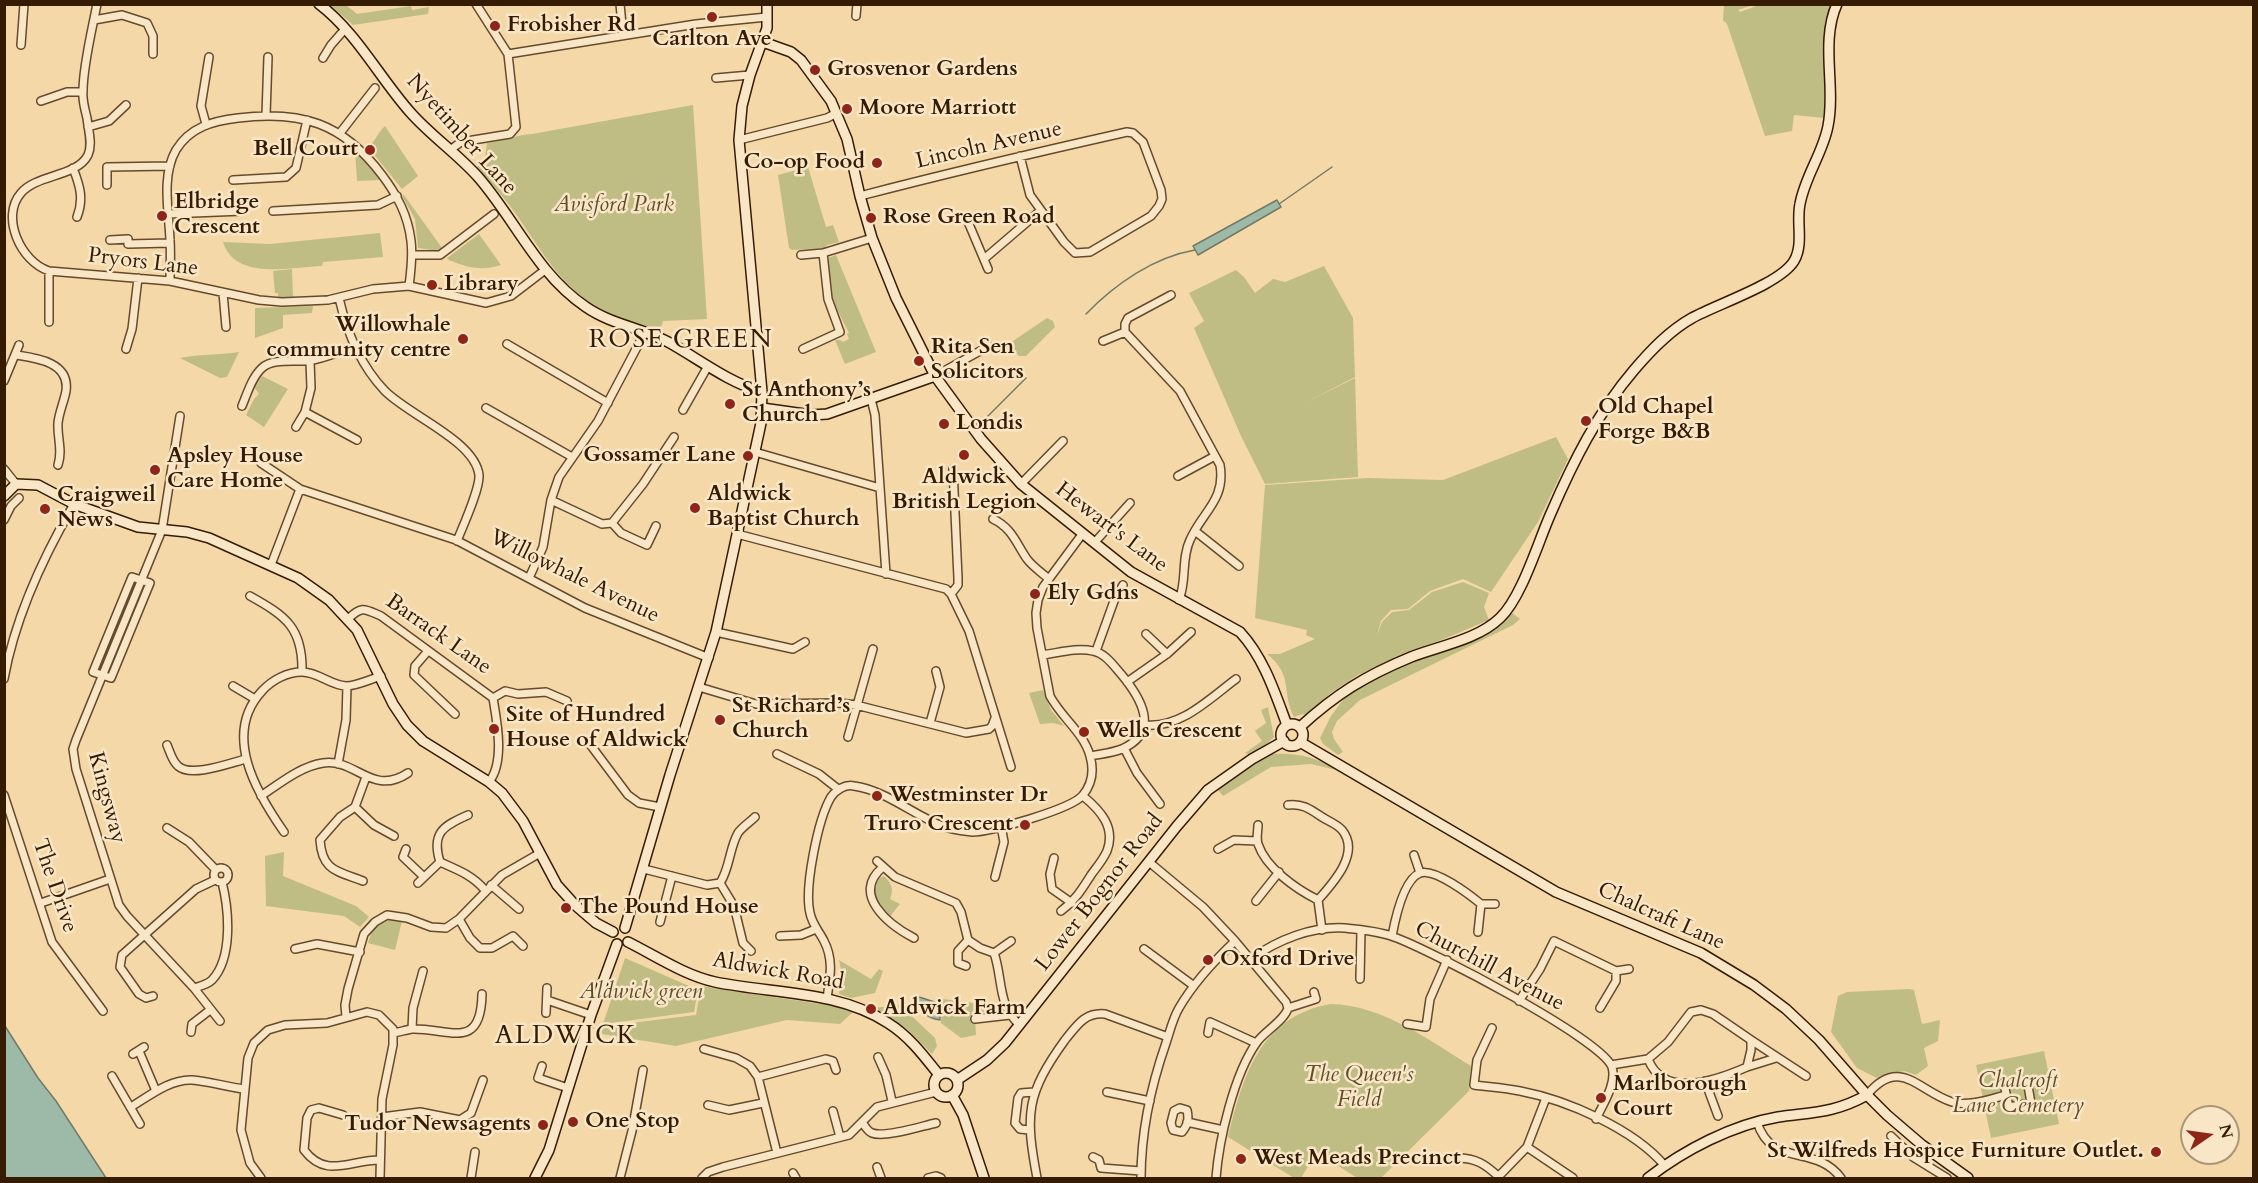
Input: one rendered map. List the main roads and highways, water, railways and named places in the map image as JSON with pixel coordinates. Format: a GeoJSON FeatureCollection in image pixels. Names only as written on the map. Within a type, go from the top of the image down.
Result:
{"type":"FeatureCollection","features":[{"type":"Feature","properties":{"kind":"waterway"},"geometry":{"type":"LineString","coordinates":[[1279,204],[1332,167]]}},
{"type":"Feature","properties":{"kind":"waterway"},"geometry":{"type":"LineString","coordinates":[[1086,314],[1122,282],[1136,273],[1165,259],[1195,250]]}},
{"type":"Feature","properties":{"kind":"waterway"},"geometry":{"type":"LineString","coordinates":[[983,421],[1026,378]]}},
{"type":"Feature","properties":{"kind":"place","name":"Carlton Ave"},"geometry":{"type":"Point","coordinates":[712,17]}},
{"type":"Feature","properties":{"kind":"place","name":"Frobisher Rd"},"geometry":{"type":"Point","coordinates":[495,26]}},
{"type":"Feature","properties":{"kind":"place","name":"Grosvenor Gardens"},"geometry":{"type":"Point","coordinates":[815,70]}},
{"type":"Feature","properties":{"kind":"place","name":"Moore Marriott"},"geometry":{"type":"Point","coordinates":[847,109]}},
{"type":"Feature","properties":{"kind":"place","name":"Bell Court"},"geometry":{"type":"Point","coordinates":[370,150]}},
{"type":"Feature","properties":{"kind":"place","name":"Co-op Food"},"geometry":{"type":"Point","coordinates":[877,163]}},
{"type":"Feature","properties":{"kind":"place","name":"Elbridge Crescent"},"geometry":{"type":"Point","coordinates":[162,216]}},
{"type":"Feature","properties":{"kind":"place","name":"Rose Green Road"},"geometry":{"type":"Point","coordinates":[871,218]}},
{"type":"Feature","properties":{"kind":"place","name":"Library"},"geometry":{"type":"Point","coordinates":[432,285]}},
{"type":"Feature","properties":{"kind":"place","name":"Willowhale community centre"},"geometry":{"type":"Point","coordinates":[463,339]}},
{"type":"Feature","properties":{"kind":"place","name":"Rita Sen Solicitors"},"geometry":{"type":"Point","coordinates":[919,361]}},
{"type":"Feature","properties":{"kind":"place","name":"St Anthony’s Church"},"geometry":{"type":"Point","coordinates":[730,404]}},
{"type":"Feature","properties":{"kind":"place","name":"Old Chapel Forge B&B"},"geometry":{"type":"Point","coordinates":[1586,421]}},
{"type":"Feature","properties":{"kind":"place","name":"Londis"},"geometry":{"type":"Point","coordinates":[944,424]}},
{"type":"Feature","properties":{"kind":"place","name":"Aldwick British Legion"},"geometry":{"type":"Point","coordinates":[964,455]}},
{"type":"Feature","properties":{"kind":"place","name":"Gossamer Lane"},"geometry":{"type":"Point","coordinates":[748,456]}},
{"type":"Feature","properties":{"kind":"place","name":"Apsley House Care Home"},"geometry":{"type":"Point","coordinates":[155,470]}},
{"type":"Feature","properties":{"kind":"place","name":"Aldwick Baptist Church"},"geometry":{"type":"Point","coordinates":[695,508]}},
{"type":"Feature","properties":{"kind":"place","name":"Craigweil News"},"geometry":{"type":"Point","coordinates":[45,509]}},
{"type":"Feature","properties":{"kind":"place","name":"Ely Gdns"},"geometry":{"type":"Point","coordinates":[1035,594]}},
{"type":"Feature","properties":{"kind":"place","name":"St Richard’s Church"},"geometry":{"type":"Point","coordinates":[720,720]}},
{"type":"Feature","properties":{"kind":"place","name":"Site of Hundred House of Aldwick"},"geometry":{"type":"Point","coordinates":[494,729]}},
{"type":"Feature","properties":{"kind":"place","name":"Wells Crescent"},"geometry":{"type":"Point","coordinates":[1084,732]}},
{"type":"Feature","properties":{"kind":"place","name":"Westminster Dr"},"geometry":{"type":"Point","coordinates":[877,796]}},
{"type":"Feature","properties":{"kind":"place","name":"Truro Crescent"},"geometry":{"type":"Point","coordinates":[1025,825]}},
{"type":"Feature","properties":{"kind":"place","name":"The Pound House"},"geometry":{"type":"Point","coordinates":[566,908]}},
{"type":"Feature","properties":{"kind":"place","name":"Oxford Drive"},"geometry":{"type":"Point","coordinates":[1208,960]}},
{"type":"Feature","properties":{"kind":"place","name":"Aldwick Farm"},"geometry":{"type":"Point","coordinates":[871,1009]}},
{"type":"Feature","properties":{"kind":"place","name":"Marlborough Court"},"geometry":{"type":"Point","coordinates":[1601,1098]}},
{"type":"Feature","properties":{"kind":"place","name":"One Stop"},"geometry":{"type":"Point","coordinates":[573,1122]}},
{"type":"Feature","properties":{"kind":"place","name":"Tudor Newsagents"},"geometry":{"type":"Point","coordinates":[543,1125]}},
{"type":"Feature","properties":{"kind":"place","name":"St Wilfreds Hospice Furniture Outlet."},"geometry":{"type":"Point","coordinates":[2156,1152]}},
{"type":"Feature","properties":{"kind":"place","name":"West Meads Precinct"},"geometry":{"type":"Point","coordinates":[1241,1159]}},
{"type":"Feature","properties":{"kind":"district","name":"ROSE GREEN"},"geometry":{"type":"Point","coordinates":[681,341]}},
{"type":"Feature","properties":{"kind":"district","name":"ALDWICK"},"geometry":{"type":"Point","coordinates":[566,1037]}},
{"type":"Feature","properties":{"kind":"park label","name":"Avisford Park"},"geometry":{"type":"Point","coordinates":[614,206]}},
{"type":"Feature","properties":{"kind":"park label","name":"Aldwick green"},"geometry":{"type":"Point","coordinates":[641,993]}},
{"type":"Feature","properties":{"kind":"park label","name":"The Queen's Field"},"geometry":{"type":"Point","coordinates":[1359,1088]}},
{"type":"Feature","properties":{"kind":"park label","name":"Chalcroft Lane Cemetery"},"geometry":{"type":"Point","coordinates":[2018,1094]}}]}
